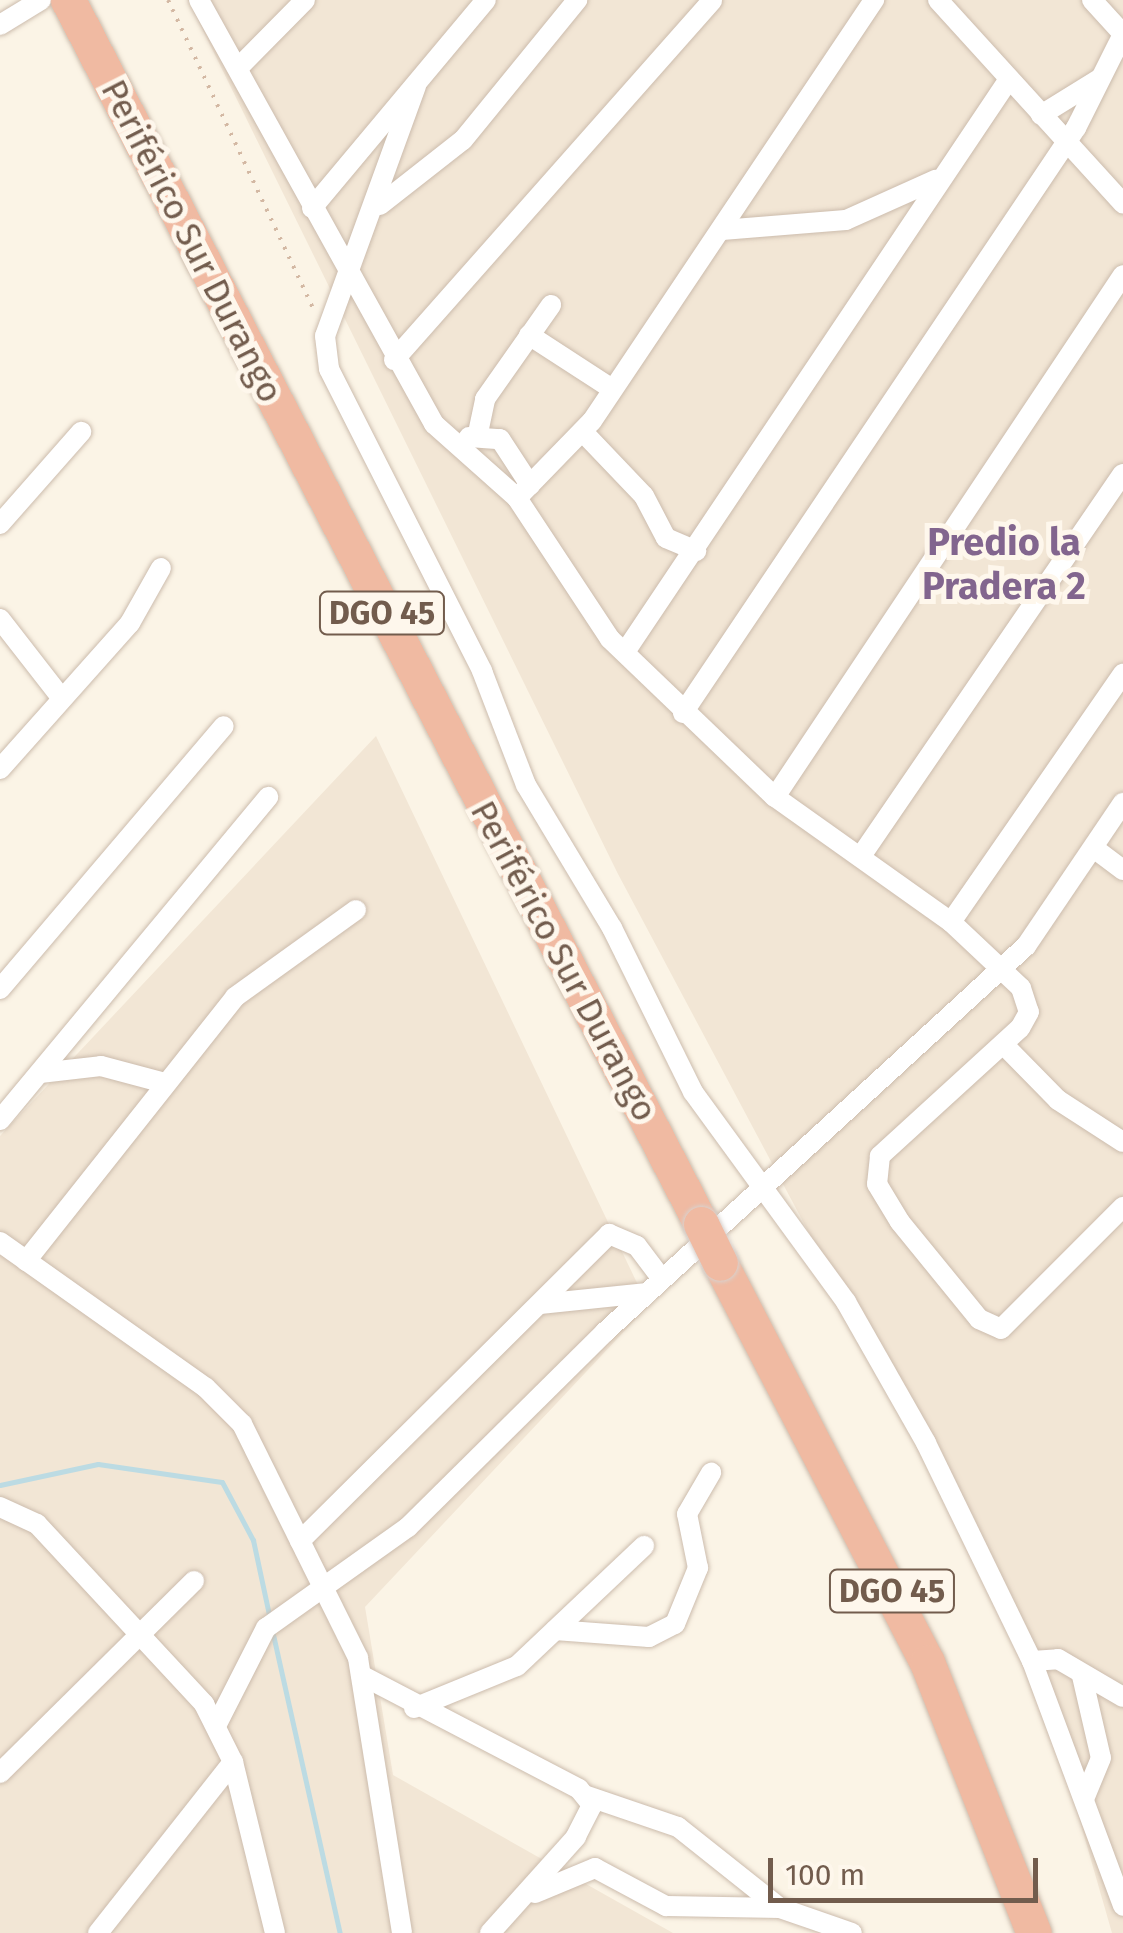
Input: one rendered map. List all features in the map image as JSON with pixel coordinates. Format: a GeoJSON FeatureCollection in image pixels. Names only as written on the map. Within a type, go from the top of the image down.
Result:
{"type":"FeatureCollection","features":[{"type":"Feature","properties":{"kind":"highway","name":"Periférico Sur Durango"},"geometry":{"type":"LineString","coordinates":[[68,0],[927,1662],[1034,1933]]}},
{"type":"Feature","properties":{"kind":"street"},"geometry":{"type":"LineString","coordinates":[[199,0],[241,65],[350,284],[394,360],[456,449],[524,492]]}},
{"type":"Feature","properties":{"kind":"street"},"geometry":{"type":"LineString","coordinates":[[241,65],[305,0]]}},
{"type":"Feature","properties":{"kind":"street"},"geometry":{"type":"LineString","coordinates":[[312,208],[486,0]]}},
{"type":"Feature","properties":{"kind":"street"},"geometry":{"type":"LineString","coordinates":[[380,205],[463,140],[576,0]]}},
{"type":"Feature","properties":{"kind":"street"},"geometry":{"type":"LineString","coordinates":[[394,360],[712,0]]}},
{"type":"Feature","properties":{"kind":"street"},"geometry":{"type":"LineString","coordinates":[[524,492],[582,432],[874,0]]}},
{"type":"Feature","properties":{"kind":"street"},"geometry":{"type":"LineString","coordinates":[[938,0],[1123,203]]}},
{"type":"Feature","properties":{"kind":"street"},"geometry":{"type":"LineString","coordinates":[[682,713],[1066,142],[1123,34],[1092,0]]}},
{"type":"Feature","properties":{"kind":"street"},"geometry":{"type":"LineString","coordinates":[[0,25],[31,2]]}},
{"type":"Feature","properties":{"kind":"street"},"geometry":{"type":"LineString","coordinates":[[624,652],[696,551],[1009,79]]}},
{"type":"Feature","properties":{"kind":"street"},"geometry":{"type":"LineString","coordinates":[[1042,116],[1099,79]]}},
{"type":"Feature","properties":{"kind":"street"},"geometry":{"type":"LineString","coordinates":[[416,86],[380,205],[326,336],[329,368],[482,670],[526,784],[612,928],[702,1108],[880,1356],[1032,1661],[1123,1906]]}},
{"type":"Feature","properties":{"kind":"street"},"geometry":{"type":"LineString","coordinates":[[722,230],[846,220],[886,209],[946,172]]}},
{"type":"Feature","properties":{"kind":"street"},"geometry":{"type":"LineString","coordinates":[[776,797],[1123,275]]}},
{"type":"Feature","properties":{"kind":"street"},"geometry":{"type":"LineString","coordinates":[[456,449],[478,433],[484,399],[551,306]]}},
{"type":"Feature","properties":{"kind":"street"},"geometry":{"type":"LineString","coordinates":[[529,334],[612,389]]}},
{"type":"Feature","properties":{"kind":"street"},"geometry":{"type":"LineString","coordinates":[[0,524],[81,432]]}},
{"type":"Feature","properties":{"kind":"street"},"geometry":{"type":"LineString","coordinates":[[582,432],[644,496],[666,538],[696,551]]}},
{"type":"Feature","properties":{"kind":"street"},"geometry":{"type":"LineString","coordinates":[[478,433],[500,440],[524,492],[624,652],[682,713],[776,797],[951,922],[1002,968],[1029,1012],[1004,1044],[880,1156],[878,1184],[900,1222],[978,1319],[1000,1329],[1123,1206]]}},
{"type":"Feature","properties":{"kind":"street"},"geometry":{"type":"LineString","coordinates":[[861,856],[1123,474]]}},
{"type":"Feature","properties":{"kind":"street"},"geometry":{"type":"LineString","coordinates":[[0,769],[60,696],[130,623],[162,568]]}},
{"type":"Feature","properties":{"kind":"street"},"geometry":{"type":"LineString","coordinates":[[0,619],[60,696]]}},
{"type":"Feature","properties":{"kind":"street"},"geometry":{"type":"LineString","coordinates":[[951,922],[1123,674]]}},
{"type":"Feature","properties":{"kind":"street"},"geometry":{"type":"LineString","coordinates":[[0,988],[224,726]]}},
{"type":"Feature","properties":{"kind":"street"},"geometry":{"type":"LineString","coordinates":[[0,1120],[268,797]]}},
{"type":"Feature","properties":{"kind":"street"},"geometry":{"type":"LineString","coordinates":[[217,1724],[252,1644],[408,1527],[654,1286],[762,1193],[1002,968],[1095,849],[1123,803]]}},
{"type":"Feature","properties":{"kind":"street"},"geometry":{"type":"LineString","coordinates":[[1095,849],[1123,870]]}},
{"type":"Feature","properties":{"kind":"street"},"geometry":{"type":"LineString","coordinates":[[26,1261],[165,1083],[260,973],[356,910]]}},
{"type":"Feature","properties":{"kind":"street"},"geometry":{"type":"LineString","coordinates":[[1004,1044],[1058,1100],[1123,1142]]}},
{"type":"Feature","properties":{"kind":"street"},"geometry":{"type":"LineString","coordinates":[[40,1073],[100,1066],[165,1083]]}},
{"type":"Feature","properties":{"kind":"street"},"geometry":{"type":"LineString","coordinates":[[300,1541],[610,1234],[637,1246],[654,1286]]}},
{"type":"Feature","properties":{"kind":"street"},"geometry":{"type":"LineString","coordinates":[[0,1242],[226,1405],[325,1590],[362,1674],[402,1933]]}},
{"type":"Feature","properties":{"kind":"street"},"geometry":{"type":"LineString","coordinates":[[538,1305],[654,1286]]}},
{"type":"Feature","properties":{"kind":"street"},"geometry":{"type":"LineString","coordinates":[[555,1630],[649,1637],[675,1624],[698,1568],[687,1514],[712,1473]]}},
{"type":"Feature","properties":{"kind":"street"},"geometry":{"type":"LineString","coordinates":[[0,1508],[37,1524],[139,1632],[217,1724],[233,1762],[275,1933]]}},
{"type":"Feature","properties":{"kind":"street"},"geometry":{"type":"LineString","coordinates":[[414,1708],[444,1689],[500,1676],[644,1546]]}},
{"type":"Feature","properties":{"kind":"street"},"geometry":{"type":"LineString","coordinates":[[0,1773],[194,1581]]}},
{"type":"Feature","properties":{"kind":"street"},"geometry":{"type":"LineString","coordinates":[[1032,1661],[1058,1658],[1082,1676],[1123,1697]]}},
{"type":"Feature","properties":{"kind":"street"},"geometry":{"type":"LineString","coordinates":[[362,1674],[414,1708],[587,1796],[678,1826],[780,1908]]}},
{"type":"Feature","properties":{"kind":"street"},"geometry":{"type":"LineString","coordinates":[[1082,1676],[1101,1758],[1084,1799]]}},
{"type":"Feature","properties":{"kind":"street"},"geometry":{"type":"LineString","coordinates":[[98,1933],[233,1762]]}},
{"type":"Feature","properties":{"kind":"street"},"geometry":{"type":"LineString","coordinates":[[490,1933],[594,1813],[587,1796]]}},
{"type":"Feature","properties":{"kind":"street"},"geometry":{"type":"LineString","coordinates":[[516,1904],[596,1868],[666,1906],[780,1908],[852,1933]]}},
{"type":"Feature","properties":{"kind":"path"},"geometry":{"type":"LineString","coordinates":[[168,0],[326,336]]}},
{"type":"Feature","properties":{"kind":"shaded area"},"geometry":{"type":"Polygon","coordinates":[[[188,0],[1123,0],[1123,1933],[1112,1933],[1030,1648],[618,874],[188,0]]]}},
{"type":"Feature","properties":{"kind":"shaded area"},"geometry":{"type":"Polygon","coordinates":[[[376,736],[648,1306],[365,1607],[393,1775],[673,1933],[0,1933],[0,1136],[376,736]]]}},
{"type":"Feature","properties":{"kind":"waterway"},"geometry":{"type":"LineString","coordinates":[[0,1485],[98,1464],[222,1482],[253,1540],[270,1619]]}},
{"type":"Feature","properties":{"kind":"waterway"},"geometry":{"type":"LineString","coordinates":[[272,1630],[340,1933]]}},
{"type":"Feature","properties":{"kind":"district","name":"Predio la Pradera 2"},"geometry":{"type":"Point","coordinates":[1004,565]}}]}
